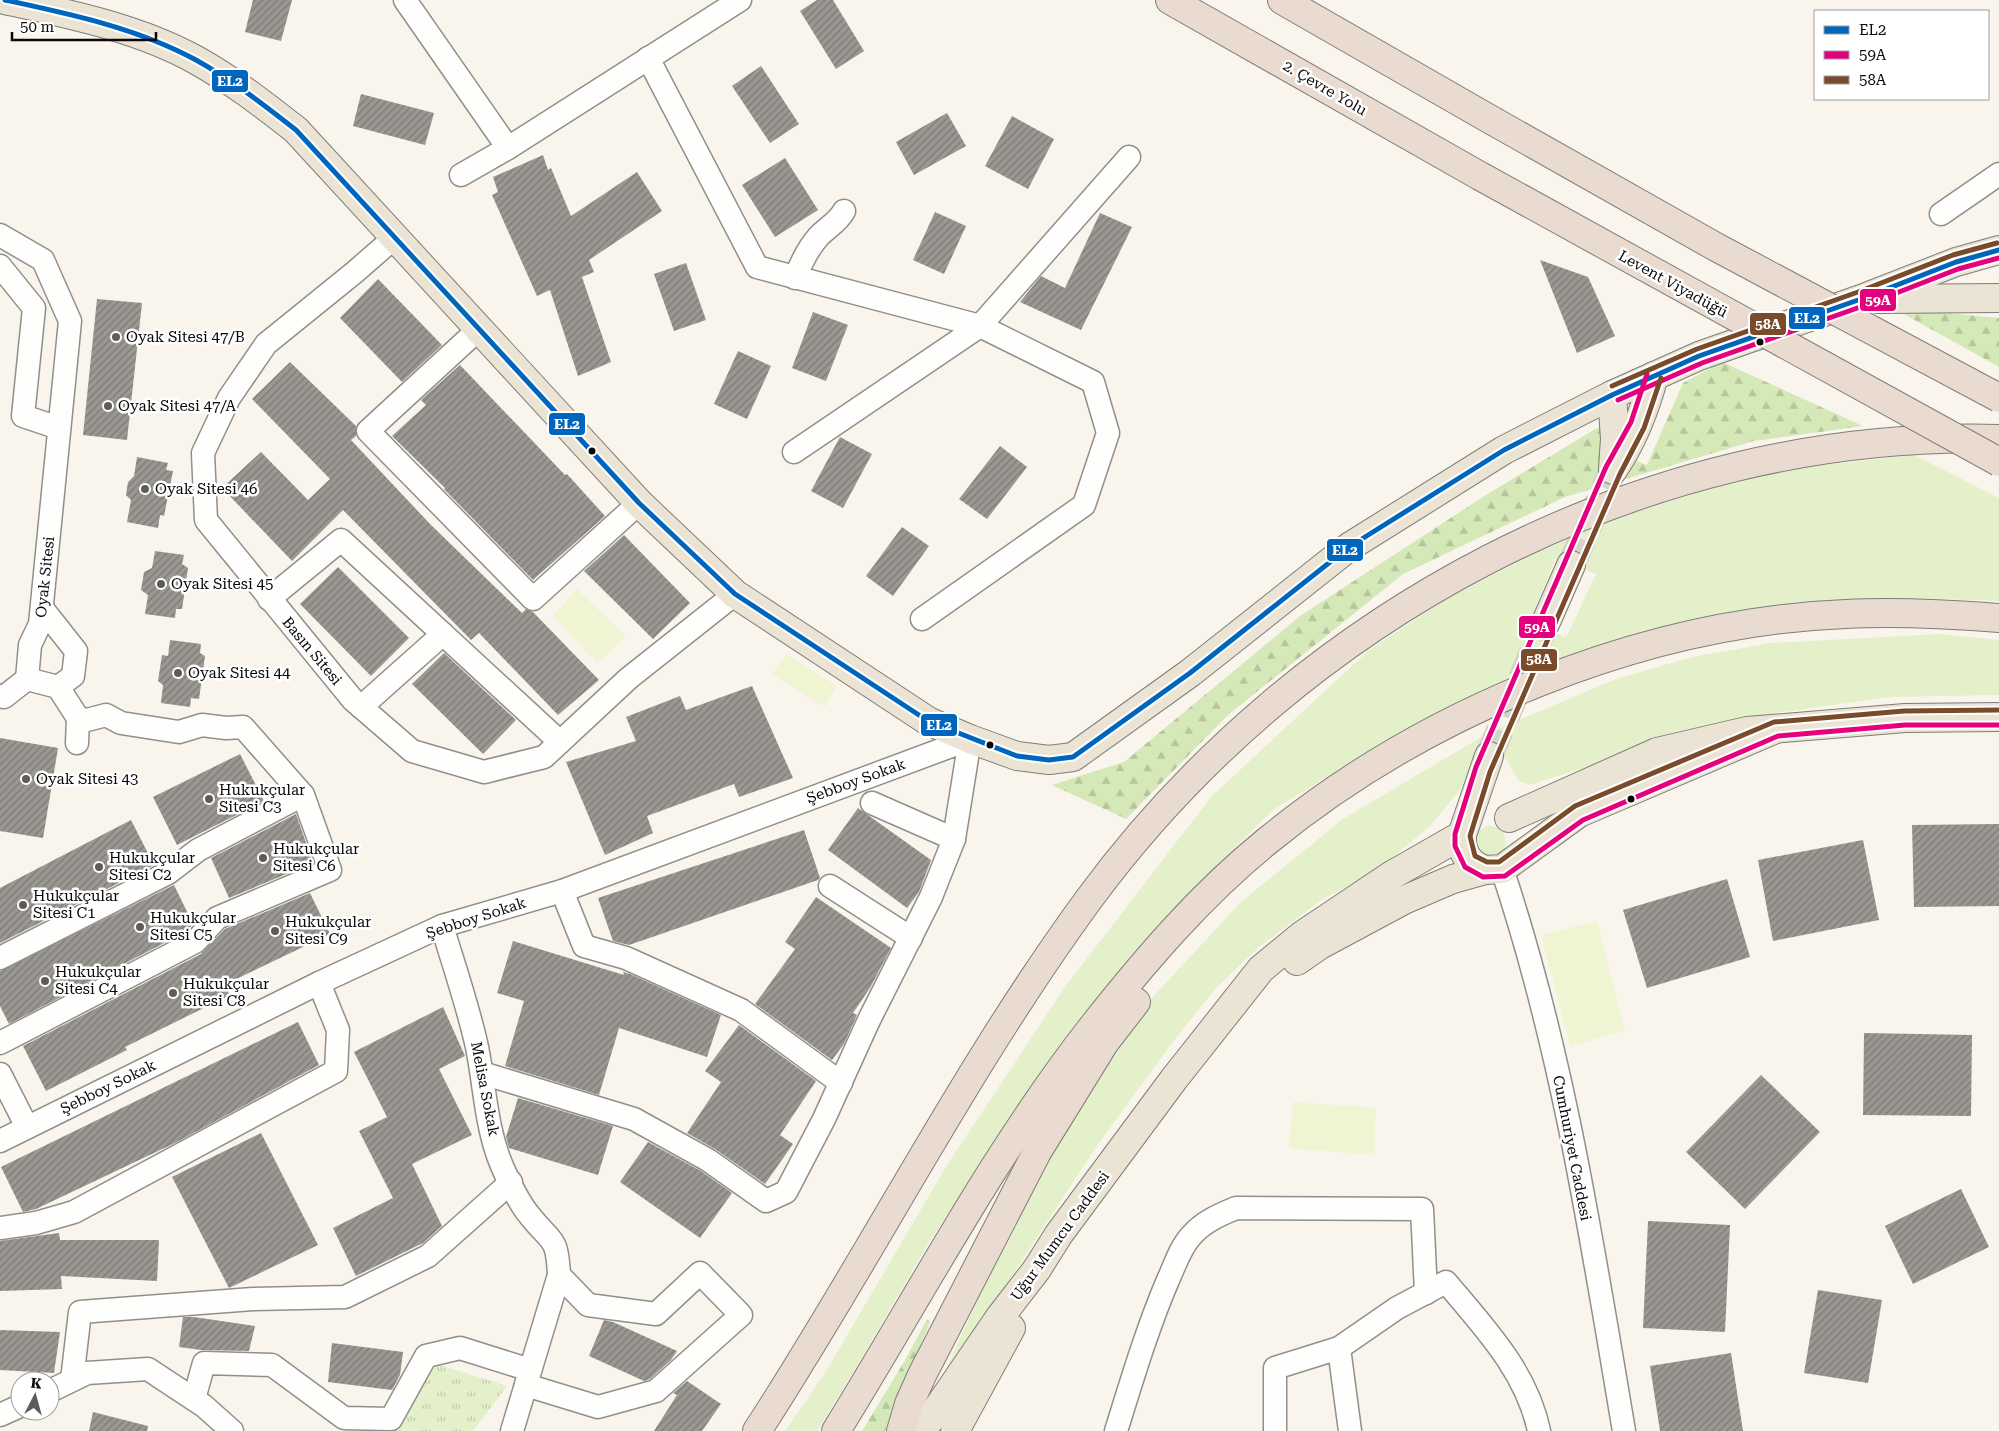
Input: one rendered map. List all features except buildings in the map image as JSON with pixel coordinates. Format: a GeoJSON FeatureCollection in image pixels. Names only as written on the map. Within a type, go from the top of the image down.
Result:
{"type":"FeatureCollection","features":[{"type":"Feature","properties":{"kind":"highway","name":"2. Çevre Yolu"},"geometry":{"type":"LineString","coordinates":[[1170,0],[1480,176]]}},
{"type":"Feature","properties":{"kind":"highway"},"geometry":{"type":"LineString","coordinates":[[1282,0],[1724,251],[1999,398]]}},
{"type":"Feature","properties":{"kind":"highway","name":"Levent Viyadüğü"},"geometry":{"type":"LineString","coordinates":[[1480,176],[1999,462]]}},
{"type":"Feature","properties":{"kind":"highway"},"geometry":{"type":"LineString","coordinates":[[757,1431],[1016,1003],[1092,895],[1197,772],[1313,672],[1403,608],[1503,551],[1576,518],[1657,489],[1732,468],[1810,453],[1881,443],[1964,438],[1999,439]]}},
{"type":"Feature","properties":{"kind":"highway"},"geometry":{"type":"LineString","coordinates":[[836,1431],[995,1168],[1043,1095],[1091,1028],[1129,982],[1200,903],[1266,842],[1369,769],[1450,722],[1537,682],[1646,645],[1699,634],[1798,618],[1843,614],[1911,612],[1999,618]]}},
{"type":"Feature","properties":{"kind":"highway"},"geometry":{"type":"LineString","coordinates":[[901,1431],[909,1404],[922,1375],[1036,1152],[1105,1042],[1188,928],[1200,903]]}},
{"type":"Feature","properties":{"kind":"main road"},"geometry":{"type":"LineString","coordinates":[[4,0],[54,10],[135,33],[197,60],[258,100],[296,130],[639,503],[735,594],[928,721],[1017,756],[1049,760],[1073,757],[1190,673],[1349,547],[1504,450],[1612,395],[1699,356],[1862,299],[1956,262],[1999,250]]}},
{"type":"Feature","properties":{"kind":"main road"},"geometry":{"type":"LineString","coordinates":[[1862,299],[1997,298],[1987,275],[1987,260],[1990,253],[1999,250]]}},
{"type":"Feature","properties":{"kind":"main road"},"geometry":{"type":"LineString","coordinates":[[1612,395],[1615,439],[1613,470],[1632,439],[1646,406],[1654,376]]}},
{"type":"Feature","properties":{"kind":"main road"},"geometry":{"type":"LineString","coordinates":[[1546,622],[1571,565]]}},
{"type":"Feature","properties":{"kind":"main road"},"geometry":{"type":"LineString","coordinates":[[1202,1044],[1261,969],[1300,936],[1392,874],[1464,831],[1480,814],[1504,815],[1657,752],[1747,731],[1905,718],[1999,717]]}},
{"type":"Feature","properties":{"kind":"main road"},"geometry":{"type":"LineString","coordinates":[[1202,1044],[1286,969],[1320,945],[1404,900],[1453,879],[1501,866],[1579,813],[1776,730]]}},
{"type":"Feature","properties":{"kind":"main road"},"geometry":{"type":"LineString","coordinates":[[1486,762],[1487,789],[1504,815],[1519,831],[1521,840],[1501,866],[1476,867],[1464,853],[1464,831],[1486,762]]}},
{"type":"Feature","properties":{"kind":"main road","name":"Uğur Mumcu Caddesi"},"geometry":{"type":"LineString","coordinates":[[922,1431],[1000,1317],[1037,1269],[1059,1234],[1202,1044]]}},
{"type":"Feature","properties":{"kind":"main road"},"geometry":{"type":"LineString","coordinates":[[955,1431],[1012,1326],[1037,1269]]}},
{"type":"Feature","properties":{"kind":"street"},"geometry":{"type":"LineString","coordinates":[[405,0],[508,148]]}},
{"type":"Feature","properties":{"kind":"street"},"geometry":{"type":"LineString","coordinates":[[460,175],[508,148],[740,0]]}},
{"type":"Feature","properties":{"kind":"street"},"geometry":{"type":"LineString","coordinates":[[648,58],[757,268],[980,326],[1093,382],[1108,433],[1084,505],[922,619]]}},
{"type":"Feature","properties":{"kind":"street"},"geometry":{"type":"LineString","coordinates":[[794,452],[980,326],[1129,157]]}},
{"type":"Feature","properties":{"kind":"street"},"geometry":{"type":"LineString","coordinates":[[1941,214],[1999,174]]}},
{"type":"Feature","properties":{"kind":"street"},"geometry":{"type":"LineString","coordinates":[[795,278],[802,260],[818,237],[839,219],[844,211]]}},
{"type":"Feature","properties":{"kind":"street","name":"Oyak Sitesi"},"geometry":{"type":"LineString","coordinates":[[0,235],[43,260],[70,321],[42,608],[40,624],[30,646],[27,678]]}},
{"type":"Feature","properties":{"kind":"street","name":"Basın Sitesi"},"geometry":{"type":"LineString","coordinates":[[395,237],[266,344],[229,398],[204,452],[206,520],[269,599],[361,707],[412,751],[484,772],[544,757],[629,678],[735,594]]}},
{"type":"Feature","properties":{"kind":"street"},"geometry":{"type":"LineString","coordinates":[[0,266],[34,308],[23,416],[59,428]]}},
{"type":"Feature","properties":{"kind":"street"},"geometry":{"type":"LineString","coordinates":[[480,328],[368,431],[534,599],[639,503]]}},
{"type":"Feature","properties":{"kind":"street"},"geometry":{"type":"LineString","coordinates":[[269,599],[341,540],[560,742]]}},
{"type":"Feature","properties":{"kind":"street"},"geometry":{"type":"LineString","coordinates":[[42,608],[76,651],[73,676],[58,688]]}},
{"type":"Feature","properties":{"kind":"street"},"geometry":{"type":"LineString","coordinates":[[361,707],[443,634]]}},
{"type":"Feature","properties":{"kind":"street"},"geometry":{"type":"LineString","coordinates":[[1,699],[27,678],[58,688],[78,718],[76,743]]}},
{"type":"Feature","properties":{"kind":"street"},"geometry":{"type":"LineString","coordinates":[[0,1043],[195,942],[217,918],[330,870],[303,795],[243,726],[226,728],[202,725],[179,732],[121,723],[106,715],[88,720],[78,718]]}},
{"type":"Feature","properties":{"kind":"street"},"geometry":{"type":"LineString","coordinates":[[482,1073],[634,1119],[708,1160],[766,1201],[786,1192],[931,897],[954,838],[970,739]]}},
{"type":"Feature","properties":{"kind":"street","name":"Şebboy Sokak"},"geometry":{"type":"LineString","coordinates":[[0,1141],[319,982],[442,926],[562,891],[970,739]]}},
{"type":"Feature","properties":{"kind":"street"},"geometry":{"type":"LineString","coordinates":[[0,958],[168,873],[198,850],[303,795]]}},
{"type":"Feature","properties":{"kind":"street"},"geometry":{"type":"LineString","coordinates":[[872,802],[954,838]]}},
{"type":"Feature","properties":{"kind":"street","name":"Cumhuriyet Caddesi"},"geometry":{"type":"LineString","coordinates":[[1501,866],[1517,914],[1563,1101],[1624,1431]]}},
{"type":"Feature","properties":{"kind":"street"},"geometry":{"type":"LineString","coordinates":[[830,886],[910,938]]}},
{"type":"Feature","properties":{"kind":"street"},"geometry":{"type":"LineString","coordinates":[[562,891],[584,946],[626,958],[741,1010],[841,1083]]}},
{"type":"Feature","properties":{"kind":"street","name":"Melisa Sokak"},"geometry":{"type":"LineString","coordinates":[[442,926],[471,1020],[482,1073],[488,1117],[502,1166],[530,1216],[553,1239]]}},
{"type":"Feature","properties":{"kind":"street"},"geometry":{"type":"LineString","coordinates":[[0,1228],[36,1223],[74,1212],[336,1071],[338,1030],[319,982]]}},
{"type":"Feature","properties":{"kind":"street"},"geometry":{"type":"LineString","coordinates":[[0,1074],[27,1127]]}},
{"type":"Feature","properties":{"kind":"street"},"geometry":{"type":"LineString","coordinates":[[72,1380],[80,1312],[253,1299],[345,1298],[428,1256],[511,1182]]}},
{"type":"Feature","properties":{"kind":"street"},"geometry":{"type":"LineString","coordinates":[[1116,1431],[1150,1323],[1180,1253],[1190,1236],[1207,1221],[1223,1213],[1236,1208],[1422,1209],[1426,1293]]}},
{"type":"Feature","properties":{"kind":"street"},"geometry":{"type":"LineString","coordinates":[[525,1374],[559,1275],[558,1254],[553,1239]]}},
{"type":"Feature","properties":{"kind":"street"},"geometry":{"type":"LineString","coordinates":[[512,1431],[553,1239]]}},
{"type":"Feature","properties":{"kind":"street"},"geometry":{"type":"LineString","coordinates":[[203,1414],[204,1363],[272,1365],[340,1424],[391,1419],[426,1356],[460,1348],[598,1406],[656,1390],[741,1315],[700,1273],[656,1314],[588,1305],[559,1275]]}},
{"type":"Feature","properties":{"kind":"street"},"geometry":{"type":"LineString","coordinates":[[1275,1431],[1275,1368],[1339,1348],[1397,1308],[1446,1282],[1505,1353],[1536,1413],[1540,1431]]}},
{"type":"Feature","properties":{"kind":"street"},"geometry":{"type":"LineString","coordinates":[[1339,1348],[1350,1431]]}},
{"type":"Feature","properties":{"kind":"street"},"geometry":{"type":"LineString","coordinates":[[60,1386],[87,1373],[148,1369],[203,1414],[232,1431]]}},
{"type":"Feature","properties":{"kind":"green space"},"geometry":{"type":"Polygon","coordinates":[[[1893,308],[1999,318],[1999,367],[1893,308]]]}},
{"type":"Feature","properties":{"kind":"green space"},"geometry":{"type":"Polygon","coordinates":[[[1722,362],[1863,426],[1754,441],[1565,497],[1403,574],[1228,715],[1126,819],[1052,785],[1124,762],[1300,616],[1486,495],[1607,422],[1612,451],[1647,465],[1683,383],[1722,362]]]}},
{"type":"Feature","properties":{"kind":"green space"},"geometry":{"type":"Polygon","coordinates":[[[1914,455],[1999,498],[1999,601],[1909,598],[1771,606],[1692,620],[1620,639],[1447,710],[1349,764],[1273,810],[1199,883],[1064,1050],[932,1237],[817,1431],[785,1431],[825,1373],[947,1165],[1065,987],[1211,797],[1369,650],[1443,601],[1527,557],[1614,519],[1709,489],[1806,467],[1914,455]],[[1555,559],[1531,619],[1566,638],[1596,574],[1555,559]]]}},
{"type":"Feature","properties":{"kind":"green space"},"geometry":{"type":"Polygon","coordinates":[[[577,589],[626,637],[597,663],[553,616],[577,589]]]}},
{"type":"Feature","properties":{"kind":"green space"},"geometry":{"type":"Polygon","coordinates":[[[1939,634],[1999,640],[1999,695],[1889,697],[1740,718],[1530,785],[1519,781],[1506,759],[1480,746],[1460,790],[1429,827],[1376,871],[1320,901],[1259,947],[1216,988],[1175,1039],[1096,1147],[933,1397],[1012,1225],[1048,1160],[1151,999],[1242,901],[1343,819],[1488,733],[1616,679],[1692,657],[1771,643],[1939,634]]]}},
{"type":"Feature","properties":{"kind":"green space"},"geometry":{"type":"Polygon","coordinates":[[[786,654],[837,686],[825,707],[772,674],[786,654]]]}},
{"type":"Feature","properties":{"kind":"green space"},"geometry":{"type":"Polygon","coordinates":[[[1490,826],[1502,830],[1506,842],[1502,854],[1490,858],[1478,854],[1474,842],[1478,830],[1490,826]]]}},
{"type":"Feature","properties":{"kind":"green space"},"geometry":{"type":"Polygon","coordinates":[[[1597,921],[1625,1031],[1570,1046],[1541,935],[1597,921]]]}},
{"type":"Feature","properties":{"kind":"green space"},"geometry":{"type":"Polygon","coordinates":[[[1293,1102],[1376,1108],[1374,1155],[1289,1148],[1293,1102]]]}},
{"type":"Feature","properties":{"kind":"green space"},"geometry":{"type":"Polygon","coordinates":[[[926,1321],[930,1322],[885,1431],[862,1431],[904,1362],[926,1321]]]}},
{"type":"Feature","properties":{"kind":"green space"},"geometry":{"type":"Polygon","coordinates":[[[437,1364],[507,1386],[473,1431],[347,1431],[349,1428],[397,1429],[437,1364]]]}},
{"type":"Feature","properties":{"kind":"tunnel"},"geometry":{"type":"LineString","coordinates":[[1571,565],[1613,470]]}},
{"type":"Feature","properties":{"kind":"tunnel"},"geometry":{"type":"LineString","coordinates":[[1489,756],[1546,622]]}},
{"type":"Feature","properties":{"kind":"transit line","name":"EL2"},"geometry":{"type":"LineString","coordinates":[[5,0],[103,23],[150,39],[196,60],[260,102],[296,130],[639,503],[735,594],[928,721],[1017,756],[1049,760],[1073,757],[1190,673],[1349,547],[1504,450],[1612,395],[1699,356],[1861,299],[1956,262],[1999,250]]}},
{"type":"Feature","properties":{"kind":"transit line","name":"58A"},"geometry":{"type":"LineString","coordinates":[[1612,386],[1697,349],[1858,292],[1953,255],[1997,243]]}},
{"type":"Feature","properties":{"kind":"transit line","name":"59A"},"geometry":{"type":"LineString","coordinates":[[1618,400],[1702,363],[1863,306],[1958,269],[1999,258]]}},
{"type":"Feature","properties":{"kind":"transit line","name":"59A"},"geometry":{"type":"LineString","coordinates":[[1647,374],[1631,422],[1606,467],[1476,767],[1455,834],[1455,846],[1465,867],[1483,877],[1505,876],[1583,820],[1778,736],[1905,725],[1999,725]]}},
{"type":"Feature","properties":{"kind":"transit line","name":"58A"},"geometry":{"type":"LineString","coordinates":[[1661,378],[1644,428],[1620,474],[1490,772],[1470,836],[1475,856],[1487,862],[1499,862],[1575,806],[1774,722],[1904,711],[1999,710]]}},
{"type":"Feature","properties":{"kind":"place","name":"Oyak Sitesi 47/B"},"geometry":{"type":"Point","coordinates":[116,337]}},
{"type":"Feature","properties":{"kind":"place","name":"Oyak Sitesi 47/A"},"geometry":{"type":"Point","coordinates":[108,406]}},
{"type":"Feature","properties":{"kind":"place","name":"Oyak Sitesi 46"},"geometry":{"type":"Point","coordinates":[145,489]}},
{"type":"Feature","properties":{"kind":"place","name":"Oyak Sitesi 45"},"geometry":{"type":"Point","coordinates":[161,584]}},
{"type":"Feature","properties":{"kind":"place","name":"Oyak Sitesi 44"},"geometry":{"type":"Point","coordinates":[178,673]}},
{"type":"Feature","properties":{"kind":"place","name":"Oyak Sitesi 43"},"geometry":{"type":"Point","coordinates":[26,779]}},
{"type":"Feature","properties":{"kind":"place","name":"Hukukçular Sitesi C3"},"geometry":{"type":"Point","coordinates":[209,799]}},
{"type":"Feature","properties":{"kind":"place","name":"Hukukçular Sitesi C6"},"geometry":{"type":"Point","coordinates":[263,858]}},
{"type":"Feature","properties":{"kind":"place","name":"Hukukçular Sitesi C2"},"geometry":{"type":"Point","coordinates":[99,867]}},
{"type":"Feature","properties":{"kind":"place","name":"Hukukçular Sitesi C1"},"geometry":{"type":"Point","coordinates":[23,905]}},
{"type":"Feature","properties":{"kind":"place","name":"Hukukçular Sitesi C5"},"geometry":{"type":"Point","coordinates":[140,927]}},
{"type":"Feature","properties":{"kind":"place","name":"Hukukçular Sitesi C9"},"geometry":{"type":"Point","coordinates":[275,931]}},
{"type":"Feature","properties":{"kind":"place","name":"Hukukçular Sitesi C4"},"geometry":{"type":"Point","coordinates":[45,981]}},
{"type":"Feature","properties":{"kind":"place","name":"Hukukçular Sitesi C8"},"geometry":{"type":"Point","coordinates":[173,993]}}]}
